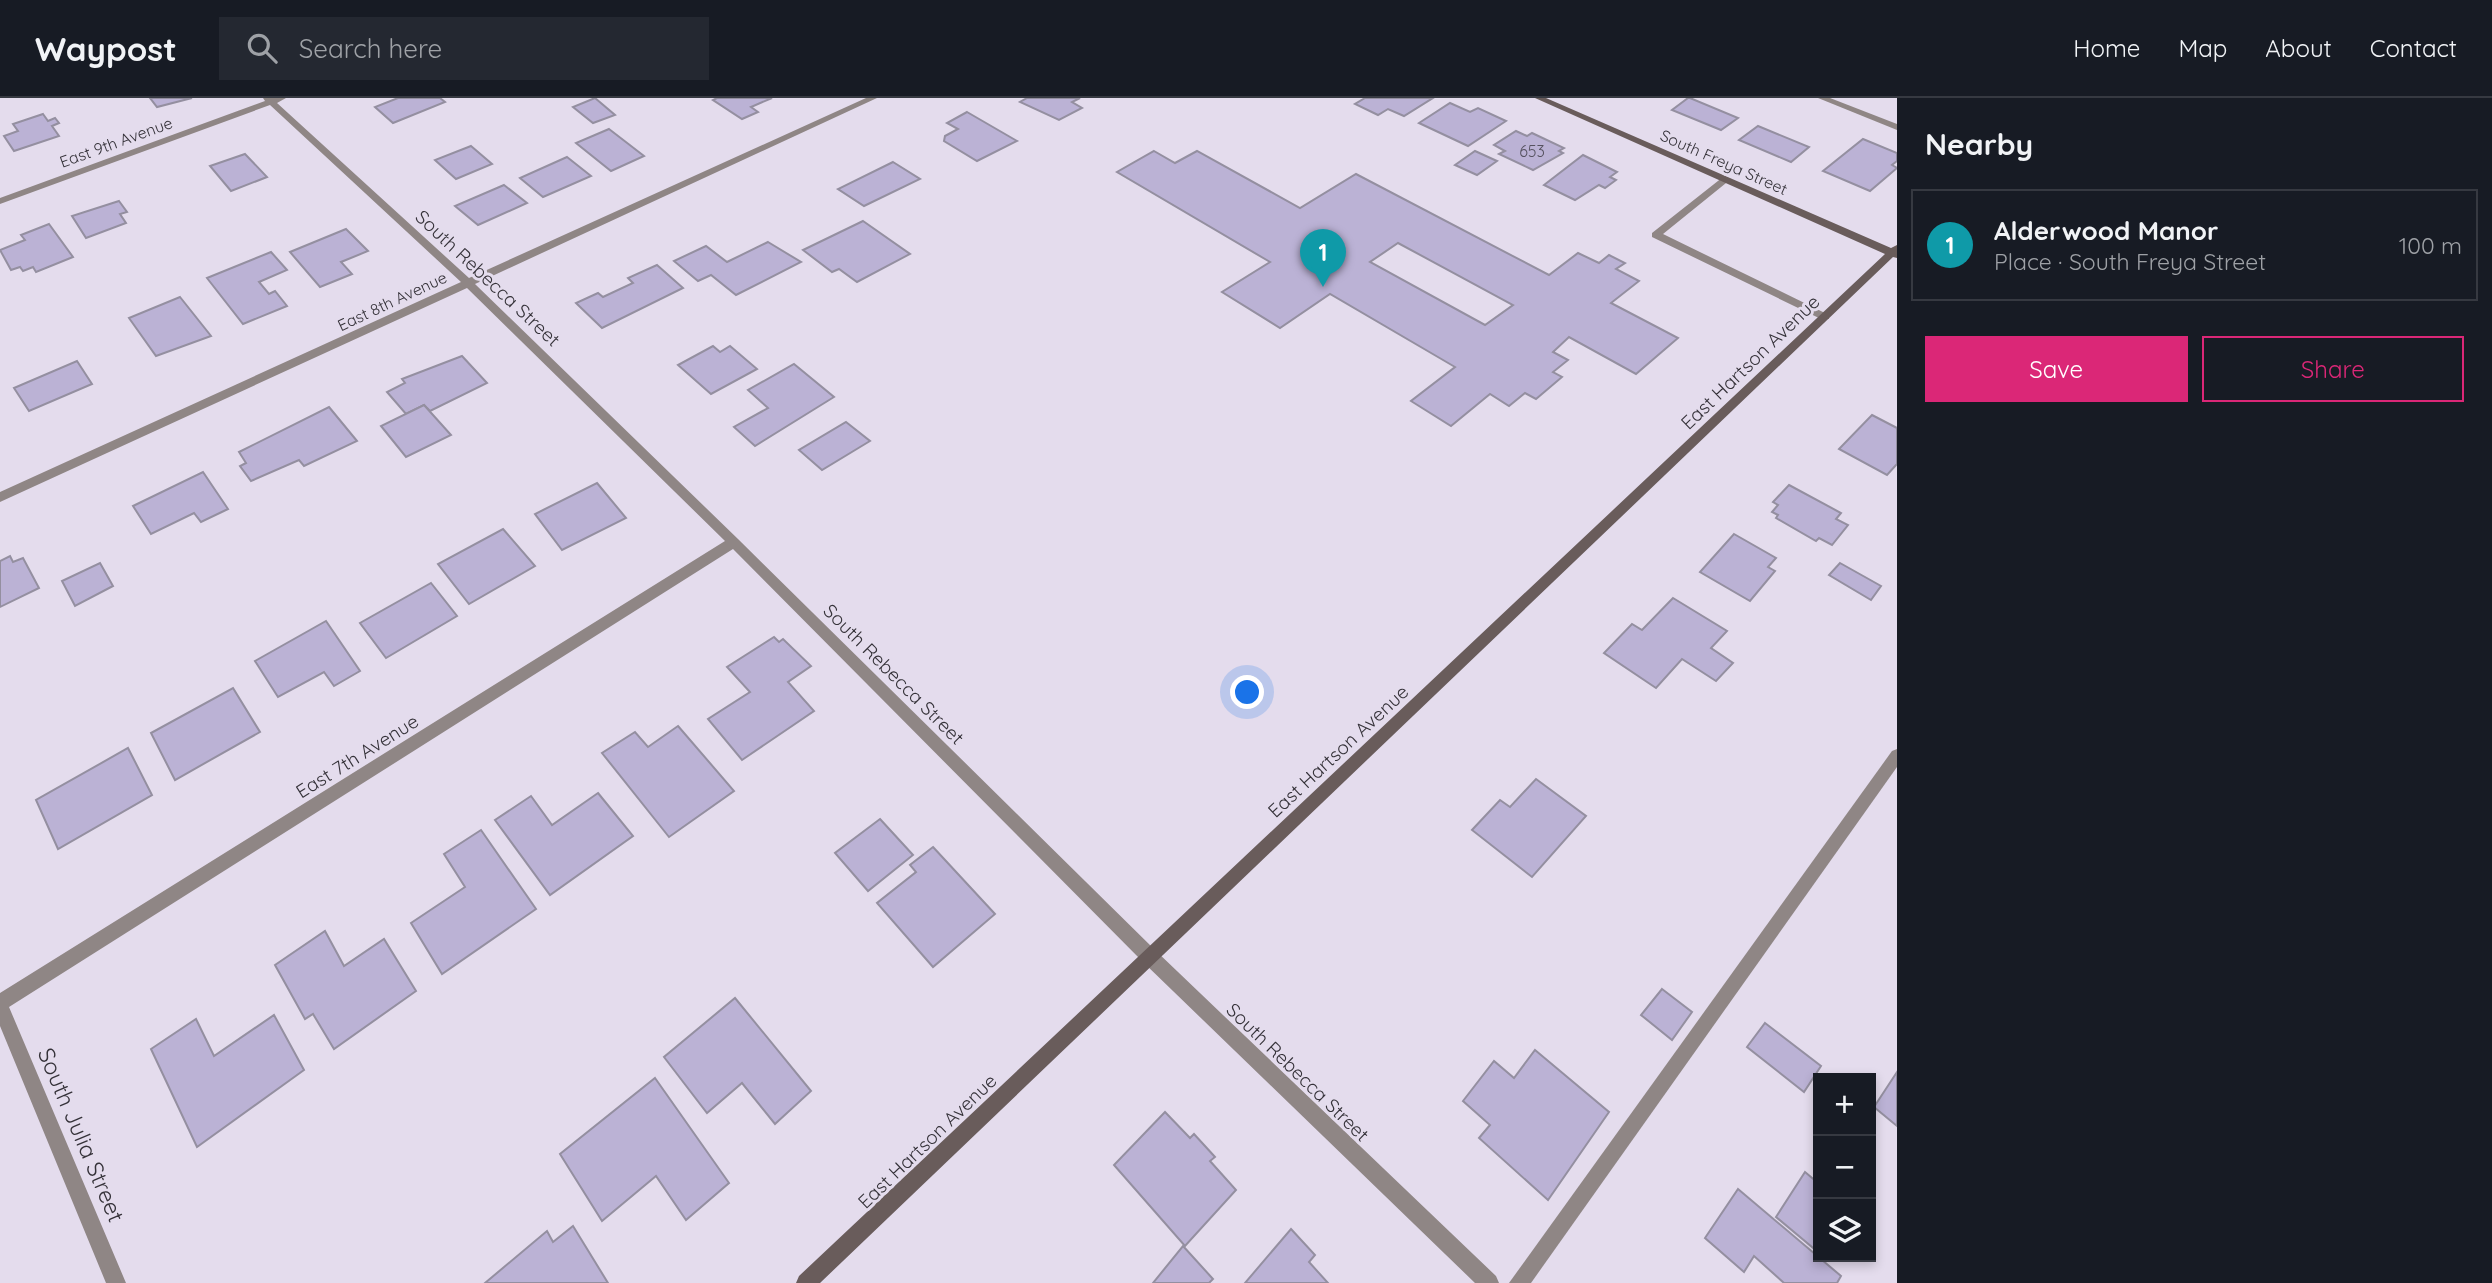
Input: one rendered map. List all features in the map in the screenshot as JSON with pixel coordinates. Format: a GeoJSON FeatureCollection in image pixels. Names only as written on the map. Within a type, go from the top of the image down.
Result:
{"type":"FeatureCollection","features":[{"type":"Feature","properties":{"kind":"street","name":"East 8th Avenue"},"geometry":{"type":"LineString","coordinates":[[0,497],[873,98]]}},
{"type":"Feature","properties":{"kind":"street","name":"South Freya Street"},"geometry":{"type":"LineString","coordinates":[[1539,98],[1895,252]]}},
{"type":"Feature","properties":{"kind":"street"},"geometry":{"type":"LineString","coordinates":[[1822,98],[1897,128]]}},
{"type":"Feature","properties":{"kind":"street","name":"South Rebecca Street"},"geometry":{"type":"LineString","coordinates":[[273,99],[468,283],[734,542],[1149,956],[1489,1283]]}},
{"type":"Feature","properties":{"kind":"street","name":"East 9th Avenue"},"geometry":{"type":"LineString","coordinates":[[0,201],[273,99]]}},
{"type":"Feature","properties":{"kind":"street"},"geometry":{"type":"LineString","coordinates":[[1726,179],[1656,235],[1825,317]]}},
{"type":"Feature","properties":{"kind":"street","name":"East Hartson Avenue"},"geometry":{"type":"LineString","coordinates":[[806,1283],[1895,252]]}},
{"type":"Feature","properties":{"kind":"street","name":"East 7th Avenue"},"geometry":{"type":"LineString","coordinates":[[0,1004],[734,542]]}},
{"type":"Feature","properties":{"kind":"street"},"geometry":{"type":"LineString","coordinates":[[1519,1283],[1897,755]]}},
{"type":"Feature","properties":{"kind":"street","name":"South Julia Street"},"geometry":{"type":"LineString","coordinates":[[0,1004],[116,1283]]}},
{"type":"Feature","properties":{"kind":"building"},"geometry":{"type":"Polygon","coordinates":[[[150,98],[192,98],[157,107],[150,98]]]}},
{"type":"Feature","properties":{"kind":"building"},"geometry":{"type":"Polygon","coordinates":[[[398,98],[440,98],[445,102],[393,123],[375,107],[398,98]]]}},
{"type":"Feature","properties":{"kind":"building"},"geometry":{"type":"Polygon","coordinates":[[[595,98],[615,115],[593,123],[573,107],[595,98]]]}},
{"type":"Feature","properties":{"kind":"building"},"geometry":{"type":"Polygon","coordinates":[[[772,98],[751,107],[758,112],[742,119],[713,100],[772,98]]]}},
{"type":"Feature","properties":{"kind":"building"},"geometry":{"type":"Polygon","coordinates":[[[1027,98],[1080,98],[1072,102],[1082,108],[1059,120],[1020,102],[1027,98]]]}},
{"type":"Feature","properties":{"kind":"building"},"geometry":{"type":"Polygon","coordinates":[[[1365,98],[1433,98],[1404,116],[1388,109],[1378,115],[1355,104],[1365,98]]]}},
{"type":"Feature","properties":{"kind":"building"},"geometry":{"type":"Polygon","coordinates":[[[1688,98],[1738,118],[1721,130],[1672,110],[1688,98]]]}},
{"type":"Feature","properties":{"kind":"building"},"geometry":{"type":"Polygon","coordinates":[[[1450,103],[1470,112],[1478,108],[1506,121],[1468,146],[1419,123],[1450,103]]]}},
{"type":"Feature","properties":{"kind":"building"},"geometry":{"type":"Polygon","coordinates":[[[967,112],[1017,141],[977,161],[944,141],[945,136],[958,129],[947,123],[967,112]]]}},
{"type":"Feature","properties":{"kind":"building"},"geometry":{"type":"Polygon","coordinates":[[[43,114],[48,121],[55,118],[59,123],[52,126],[59,136],[14,151],[4,136],[18,131],[13,124],[43,114]]]}},
{"type":"Feature","properties":{"kind":"building"},"geometry":{"type":"Polygon","coordinates":[[[1758,126],[1809,147],[1791,162],[1739,140],[1758,126]]]}},
{"type":"Feature","properties":{"kind":"building"},"geometry":{"type":"Polygon","coordinates":[[[609,129],[644,156],[611,171],[576,143],[609,129]]]}},
{"type":"Feature","properties":{"kind":"building"},"geometry":{"type":"Polygon","coordinates":[[[1516,131],[1527,136],[1532,133],[1564,148],[1559,151],[1563,153],[1533,170],[1499,154],[1505,151],[1494,145],[1516,131]]]}},
{"type":"Feature","properties":{"kind":"building"},"geometry":{"type":"Polygon","coordinates":[[[1863,139],[1897,153],[1897,161],[1892,165],[1897,168],[1870,191],[1823,171],[1863,139]]]}},
{"type":"Feature","properties":{"kind":"building"},"geometry":{"type":"Polygon","coordinates":[[[471,146],[492,164],[456,179],[435,160],[471,146]]]}},
{"type":"Feature","properties":{"kind":"building"},"geometry":{"type":"Polygon","coordinates":[[[1154,151],[1175,163],[1197,151],[1300,208],[1356,174],[1549,275],[1578,253],[1599,263],[1609,255],[1625,263],[1616,269],[1639,281],[1611,303],[1678,338],[1636,374],[1569,337],[1553,352],[1568,360],[1553,372],[1562,377],[1536,399],[1525,393],[1509,406],[1490,394],[1451,426],[1411,401],[1455,367],[1330,294],[1280,328],[1222,292],[1270,262],[1117,172],[1154,151]],[[1398,243],[1370,262],[1485,325],[1513,305],[1398,243]]]}},
{"type":"Feature","properties":{"kind":"building"},"geometry":{"type":"Polygon","coordinates":[[[1475,151],[1497,161],[1477,175],[1455,165],[1475,151]]]}},
{"type":"Feature","properties":{"kind":"building"},"geometry":{"type":"Polygon","coordinates":[[[245,154],[267,177],[231,191],[210,166],[245,154]]]}},
{"type":"Feature","properties":{"kind":"building"},"geometry":{"type":"Polygon","coordinates":[[[1583,155],[1617,172],[1610,177],[1616,180],[1605,188],[1599,185],[1575,200],[1544,185],[1583,155]]]}},
{"type":"Feature","properties":{"kind":"building"},"geometry":{"type":"Polygon","coordinates":[[[567,157],[591,176],[543,197],[520,178],[567,157]]]}},
{"type":"Feature","properties":{"kind":"building"},"geometry":{"type":"Polygon","coordinates":[[[893,162],[920,179],[864,206],[838,189],[893,162]]]}},
{"type":"Feature","properties":{"kind":"building"},"geometry":{"type":"Polygon","coordinates":[[[504,185],[527,203],[478,225],[455,206],[504,185]]]}},
{"type":"Feature","properties":{"kind":"building"},"geometry":{"type":"Polygon","coordinates":[[[119,201],[127,212],[120,214],[126,223],[86,238],[72,216],[119,201]]]}},
{"type":"Feature","properties":{"kind":"building"},"geometry":{"type":"Polygon","coordinates":[[[863,221],[910,254],[857,282],[839,269],[832,272],[803,250],[863,221]]]}},
{"type":"Feature","properties":{"kind":"building"},"geometry":{"type":"Polygon","coordinates":[[[49,224],[73,257],[36,272],[33,267],[23,271],[20,267],[11,270],[0,250],[25,240],[21,235],[49,224]]]}},
{"type":"Feature","properties":{"kind":"building"},"geometry":{"type":"Polygon","coordinates":[[[346,229],[368,251],[341,262],[352,274],[320,287],[290,252],[346,229]]]}},
{"type":"Feature","properties":{"kind":"building"},"geometry":{"type":"Polygon","coordinates":[[[768,242],[801,262],[736,295],[711,275],[698,281],[674,261],[706,246],[727,262],[768,242]]]}},
{"type":"Feature","properties":{"kind":"building"},"geometry":{"type":"Polygon","coordinates":[[[271,252],[287,270],[259,282],[269,294],[275,291],[287,306],[243,324],[207,278],[271,252]]]}},
{"type":"Feature","properties":{"kind":"building"},"geometry":{"type":"Polygon","coordinates":[[[657,265],[683,288],[602,328],[576,303],[598,293],[603,297],[633,283],[628,278],[657,265]]]}},
{"type":"Feature","properties":{"kind":"building"},"geometry":{"type":"Polygon","coordinates":[[[180,297],[211,336],[156,356],[129,318],[180,297]]]}},
{"type":"Feature","properties":{"kind":"building"},"geometry":{"type":"Polygon","coordinates":[[[713,346],[720,352],[730,346],[757,369],[711,394],[678,365],[713,346]]]}},
{"type":"Feature","properties":{"kind":"building"},"geometry":{"type":"Polygon","coordinates":[[[462,356],[487,383],[430,411],[424,405],[406,414],[387,392],[405,383],[402,379],[462,356]]]}},
{"type":"Feature","properties":{"kind":"building"},"geometry":{"type":"Polygon","coordinates":[[[77,361],[92,384],[29,411],[14,388],[77,361]]]}},
{"type":"Feature","properties":{"kind":"building"},"geometry":{"type":"Polygon","coordinates":[[[794,364],[834,397],[755,446],[734,427],[768,408],[748,390],[794,364]]]}},
{"type":"Feature","properties":{"kind":"building"},"geometry":{"type":"Polygon","coordinates":[[[424,405],[451,435],[406,457],[381,426],[424,405]]]}},
{"type":"Feature","properties":{"kind":"building"},"geometry":{"type":"Polygon","coordinates":[[[329,407],[357,441],[304,466],[299,460],[251,481],[240,466],[246,463],[239,452],[329,407]]]}},
{"type":"Feature","properties":{"kind":"building"},"geometry":{"type":"Polygon","coordinates":[[[1872,415],[1897,428],[1897,464],[1887,475],[1839,449],[1872,415]]]}},
{"type":"Feature","properties":{"kind":"building"},"geometry":{"type":"Polygon","coordinates":[[[846,422],[870,441],[822,470],[799,450],[846,422]]]}},
{"type":"Feature","properties":{"kind":"building"},"geometry":{"type":"Polygon","coordinates":[[[203,472],[228,509],[201,522],[194,513],[151,534],[133,506],[203,472]]]}},
{"type":"Feature","properties":{"kind":"building"},"geometry":{"type":"Polygon","coordinates":[[[597,483],[626,518],[562,550],[535,514],[597,483]]]}},
{"type":"Feature","properties":{"kind":"building"},"geometry":{"type":"Polygon","coordinates":[[[1789,485],[1841,513],[1836,519],[1848,525],[1832,545],[1819,538],[1816,541],[1776,518],[1778,515],[1772,512],[1778,505],[1773,502],[1789,485]]]}},
{"type":"Feature","properties":{"kind":"building"},"geometry":{"type":"Polygon","coordinates":[[[503,529],[535,566],[469,604],[438,564],[503,529]]]}},
{"type":"Feature","properties":{"kind":"building"},"geometry":{"type":"Polygon","coordinates":[[[1734,534],[1776,558],[1768,567],[1775,571],[1750,601],[1700,572],[1734,534]]]}},
{"type":"Feature","properties":{"kind":"building"},"geometry":{"type":"Polygon","coordinates":[[[10,556],[13,562],[23,558],[39,588],[0,607],[0,561],[10,556]]]}},
{"type":"Feature","properties":{"kind":"building"},"geometry":{"type":"Polygon","coordinates":[[[100,563],[113,586],[75,606],[62,581],[100,563]]]}},
{"type":"Feature","properties":{"kind":"building"},"geometry":{"type":"Polygon","coordinates":[[[1840,563],[1881,586],[1871,600],[1829,575],[1840,563]]]}},
{"type":"Feature","properties":{"kind":"building"},"geometry":{"type":"Polygon","coordinates":[[[431,583],[457,616],[386,658],[360,623],[431,583]]]}},
{"type":"Feature","properties":{"kind":"building"},"geometry":{"type":"Polygon","coordinates":[[[1673,598],[1727,631],[1711,648],[1733,663],[1716,681],[1682,659],[1656,688],[1604,653],[1632,624],[1642,630],[1673,598]]]}},
{"type":"Feature","properties":{"kind":"building"},"geometry":{"type":"Polygon","coordinates":[[[326,621],[360,671],[334,686],[324,672],[278,697],[255,661],[326,621]]]}},
{"type":"Feature","properties":{"kind":"building"},"geometry":{"type":"Polygon","coordinates":[[[774,637],[779,642],[783,639],[811,666],[788,682],[814,711],[742,760],[708,719],[750,692],[727,667],[774,637]]]}},
{"type":"Feature","properties":{"kind":"building"},"geometry":{"type":"Polygon","coordinates":[[[233,688],[260,732],[175,780],[151,733],[233,688]]]}},
{"type":"Feature","properties":{"kind":"building"},"geometry":{"type":"Polygon","coordinates":[[[678,726],[734,791],[669,837],[602,753],[635,732],[648,747],[678,726]]]}},
{"type":"Feature","properties":{"kind":"building"},"geometry":{"type":"Polygon","coordinates":[[[128,748],[152,795],[58,849],[36,800],[128,748]]]}},
{"type":"Feature","properties":{"kind":"building"},"geometry":{"type":"Polygon","coordinates":[[[1536,779],[1586,816],[1532,877],[1472,830],[1500,800],[1510,807],[1536,779]]]}},
{"type":"Feature","properties":{"kind":"building"},"geometry":{"type":"Polygon","coordinates":[[[598,793],[633,836],[550,895],[495,820],[531,796],[552,825],[598,793]]]}},
{"type":"Feature","properties":{"kind":"building"},"geometry":{"type":"Polygon","coordinates":[[[880,819],[913,855],[868,891],[835,853],[880,819]]]}},
{"type":"Feature","properties":{"kind":"building"},"geometry":{"type":"Polygon","coordinates":[[[481,830],[536,909],[442,974],[411,923],[465,887],[444,854],[481,830]]]}},
{"type":"Feature","properties":{"kind":"building"},"geometry":{"type":"Polygon","coordinates":[[[933,847],[995,914],[933,967],[877,903],[916,872],[910,865],[933,847]]]}},
{"type":"Feature","properties":{"kind":"building"},"geometry":{"type":"Polygon","coordinates":[[[325,931],[344,966],[384,939],[416,991],[334,1049],[313,1014],[305,1019],[275,965],[325,931]]]}},
{"type":"Feature","properties":{"kind":"building"},"geometry":{"type":"Polygon","coordinates":[[[1662,989],[1692,1012],[1672,1040],[1641,1015],[1662,989]]]}},
{"type":"Feature","properties":{"kind":"building"},"geometry":{"type":"Polygon","coordinates":[[[735,998],[811,1091],[775,1124],[742,1083],[707,1113],[664,1057],[735,998]]]}},
{"type":"Feature","properties":{"kind":"building"},"geometry":{"type":"Polygon","coordinates":[[[274,1015],[304,1070],[197,1147],[151,1049],[196,1019],[214,1056],[274,1015]]]}},
{"type":"Feature","properties":{"kind":"building"},"geometry":{"type":"Polygon","coordinates":[[[1765,1023],[1821,1066],[1816,1073],[1813,1073],[1813,1078],[1804,1092],[1747,1047],[1765,1023]]]}},
{"type":"Feature","properties":{"kind":"building"},"geometry":{"type":"Polygon","coordinates":[[[1535,1050],[1609,1112],[1548,1200],[1479,1138],[1490,1125],[1463,1101],[1494,1061],[1514,1078],[1535,1050]]]}},
{"type":"Feature","properties":{"kind":"building"},"geometry":{"type":"Polygon","coordinates":[[[1897,1072],[1897,1126],[1876,1109],[1876,1104],[1897,1072]]]}},
{"type":"Feature","properties":{"kind":"building"},"geometry":{"type":"Polygon","coordinates":[[[655,1078],[729,1183],[686,1220],[656,1176],[602,1221],[560,1154],[655,1078]]]}},
{"type":"Feature","properties":{"kind":"building"},"geometry":{"type":"Polygon","coordinates":[[[1165,1112],[1190,1138],[1194,1134],[1215,1157],[1210,1161],[1236,1190],[1185,1246],[1114,1165],[1165,1112]]]}},
{"type":"Feature","properties":{"kind":"building"},"geometry":{"type":"Polygon","coordinates":[[[1805,1172],[1813,1179],[1813,1248],[1776,1217],[1805,1172]]]}},
{"type":"Feature","properties":{"kind":"building"},"geometry":{"type":"Polygon","coordinates":[[[1738,1189],[1813,1252],[1813,1262],[1824,1262],[1841,1276],[1837,1283],[1784,1283],[1754,1256],[1744,1272],[1705,1238],[1738,1189]]]}},
{"type":"Feature","properties":{"kind":"building"},"geometry":{"type":"Polygon","coordinates":[[[573,1226],[608,1283],[485,1283],[547,1231],[553,1242],[573,1226]]]}},
{"type":"Feature","properties":{"kind":"building"},"geometry":{"type":"Polygon","coordinates":[[[1291,1229],[1315,1255],[1309,1262],[1328,1283],[1245,1283],[1291,1229]]]}},
{"type":"Feature","properties":{"kind":"building"},"geometry":{"type":"Polygon","coordinates":[[[1183,1246],[1213,1279],[1209,1283],[1153,1283],[1183,1246]]]}},
{"type":"Feature","properties":{"kind":"place","name":"Alderwood Manor"},"geometry":{"type":"Point","coordinates":[1323,287]}}]}
